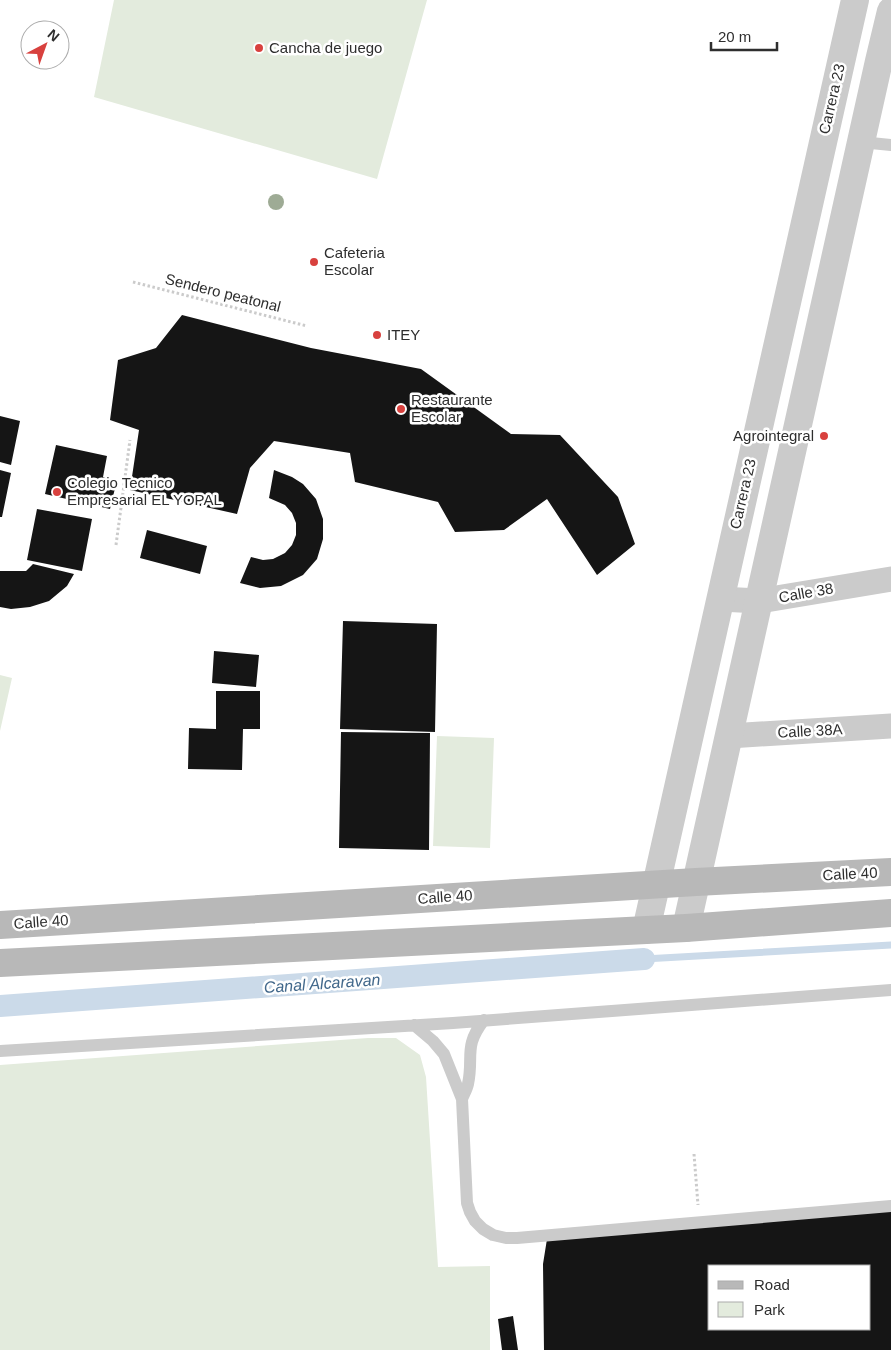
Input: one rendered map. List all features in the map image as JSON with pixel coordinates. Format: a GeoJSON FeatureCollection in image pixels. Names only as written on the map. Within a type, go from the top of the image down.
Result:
{"type":"FeatureCollection","features":[{"type":"Feature","properties":{"kind":"main road","name":"Calle 40"},"geometry":{"type":"LineString","coordinates":[[0,924],[656,884],[891,872]]}},
{"type":"Feature","properties":{"kind":"main road"},"geometry":{"type":"LineString","coordinates":[[0,963],[686,928],[891,913]]}},
{"type":"Feature","properties":{"kind":"street","name":"Carrera 23"},"geometry":{"type":"LineString","coordinates":[[646,930],[855,0]]}},
{"type":"Feature","properties":{"kind":"street"},"geometry":{"type":"LineString","coordinates":[[686,928],[860,142],[885,64],[891,11]]}},
{"type":"Feature","properties":{"kind":"street","name":"Calle 38"},"geometry":{"type":"LineString","coordinates":[[720,599],[759,601],[891,578]]}},
{"type":"Feature","properties":{"kind":"street","name":"Calle 38A"},"geometry":{"type":"LineString","coordinates":[[729,736],[891,726]]}},
{"type":"Feature","properties":{"kind":"lane"},"geometry":{"type":"LineString","coordinates":[[860,142],[891,145]]}},
{"type":"Feature","properties":{"kind":"lane"},"geometry":{"type":"LineString","coordinates":[[0,1051],[414,1025],[891,990]]}},
{"type":"Feature","properties":{"kind":"lane"},"geometry":{"type":"LineString","coordinates":[[875,991],[891,998]]}},
{"type":"Feature","properties":{"kind":"lane"},"geometry":{"type":"LineString","coordinates":[[462,1099],[468,1084],[472,1040],[476,1030],[484,1020]]}},
{"type":"Feature","properties":{"kind":"lane"},"geometry":{"type":"LineString","coordinates":[[414,1025],[433,1041],[449,1063],[462,1099],[467,1202],[475,1221],[493,1235],[517,1238],[891,1206]]}},
{"type":"Feature","properties":{"kind":"path","name":"Sendero peatonal"},"geometry":{"type":"LineString","coordinates":[[133,282],[307,326]]}},
{"type":"Feature","properties":{"kind":"path"},"geometry":{"type":"LineString","coordinates":[[116,545],[130,440]]}},
{"type":"Feature","properties":{"kind":"path"},"geometry":{"type":"LineString","coordinates":[[694,1154],[700,1222]]}},
{"type":"Feature","properties":{"kind":"green space","name":"Cancha de juego"},"geometry":{"type":"Polygon","coordinates":[[[114,0],[427,0],[377,179],[94,97],[114,0]]]}},
{"type":"Feature","properties":{"kind":"green space"},"geometry":{"type":"Polygon","coordinates":[[[0,675],[12,678],[0,731],[0,675]]]}},
{"type":"Feature","properties":{"kind":"green space"},"geometry":{"type":"Polygon","coordinates":[[[437,736],[494,738],[490,848],[433,846],[437,736]]]}},
{"type":"Feature","properties":{"kind":"green space"},"geometry":{"type":"Polygon","coordinates":[[[368,1038],[396,1038],[420,1055],[426,1077],[438,1267],[490,1266],[490,1350],[0,1350],[0,1065],[368,1038]]]}},
{"type":"Feature","properties":{"kind":"building"},"geometry":{"type":"Polygon","coordinates":[[[182,315],[311,348],[421,369],[511,434],[560,435],[618,497],[635,544],[597,575],[547,499],[504,530],[455,532],[438,502],[355,482],[350,453],[274,441],[250,468],[237,514],[130,490],[139,430],[110,420],[118,360],[156,348],[182,315]]]}},
{"type":"Feature","properties":{"kind":"building"},"geometry":{"type":"Polygon","coordinates":[[[0,416],[20,421],[11,465],[0,462],[0,416]]]}},
{"type":"Feature","properties":{"kind":"building"},"geometry":{"type":"Polygon","coordinates":[[[56,445],[107,456],[103,477],[117,480],[110,509],[45,494],[56,445]]]}},
{"type":"Feature","properties":{"kind":"building"},"geometry":{"type":"Polygon","coordinates":[[[0,470],[11,473],[2,517],[0,517],[0,470]]]}},
{"type":"Feature","properties":{"kind":"building"},"geometry":{"type":"Polygon","coordinates":[[[274,470],[292,477],[303,484],[316,499],[323,519],[323,539],[317,559],[303,575],[281,586],[260,588],[240,583],[251,557],[263,560],[273,559],[285,553],[292,545],[296,535],[296,523],[292,513],[285,505],[269,498],[274,470]]]}},
{"type":"Feature","properties":{"kind":"building"},"geometry":{"type":"Polygon","coordinates":[[[37,509],[92,519],[82,571],[27,560],[37,509]]]}},
{"type":"Feature","properties":{"kind":"building"},"geometry":{"type":"Polygon","coordinates":[[[147,530],[207,546],[200,574],[140,558],[147,530]]]}},
{"type":"Feature","properties":{"kind":"building"},"geometry":{"type":"Polygon","coordinates":[[[33,564],[74,574],[67,586],[49,601],[30,607],[11,609],[0,607],[0,571],[26,571],[33,564]]]}},
{"type":"Feature","properties":{"kind":"building"},"geometry":{"type":"Polygon","coordinates":[[[343,621],[437,624],[435,732],[340,729],[343,621]]]}},
{"type":"Feature","properties":{"kind":"building"},"geometry":{"type":"Polygon","coordinates":[[[214,651],[259,655],[256,687],[212,683],[214,651]]]}},
{"type":"Feature","properties":{"kind":"building"},"geometry":{"type":"Polygon","coordinates":[[[216,691],[260,691],[260,729],[243,729],[242,770],[188,769],[189,728],[216,729],[216,691]]]}},
{"type":"Feature","properties":{"kind":"building"},"geometry":{"type":"Polygon","coordinates":[[[341,732],[430,733],[429,850],[339,848],[341,732]]]}},
{"type":"Feature","properties":{"kind":"building"},"geometry":{"type":"Polygon","coordinates":[[[891,1209],[891,1350],[544,1350],[543,1264],[547,1239],[891,1209]]]}},
{"type":"Feature","properties":{"kind":"building"},"geometry":{"type":"Polygon","coordinates":[[[513,1316],[518,1350],[502,1350],[498,1319],[513,1316]]]}},
{"type":"Feature","properties":{"kind":"waterway"},"geometry":{"type":"LineString","coordinates":[[644,959],[891,945]]}},
{"type":"Feature","properties":{"kind":"waterway","name":"Canal Alcaravan"},"geometry":{"type":"LineString","coordinates":[[0,1006],[644,959]]}},
{"type":"Feature","properties":{"kind":"place","name":"Cancha de juego"},"geometry":{"type":"Point","coordinates":[259,48]}},
{"type":"Feature","properties":{"kind":"place","name":"Cafeteria Escolar"},"geometry":{"type":"Point","coordinates":[314,262]}},
{"type":"Feature","properties":{"kind":"place","name":"ITEY"},"geometry":{"type":"Point","coordinates":[377,335]}},
{"type":"Feature","properties":{"kind":"place","name":"Restaurante Escolar"},"geometry":{"type":"Point","coordinates":[401,409]}},
{"type":"Feature","properties":{"kind":"place","name":"Agrointegral"},"geometry":{"type":"Point","coordinates":[824,436]}},
{"type":"Feature","properties":{"kind":"place","name":"Colegio Tecnico Empresarial EL YOPAL"},"geometry":{"type":"Point","coordinates":[57,492]}}]}
